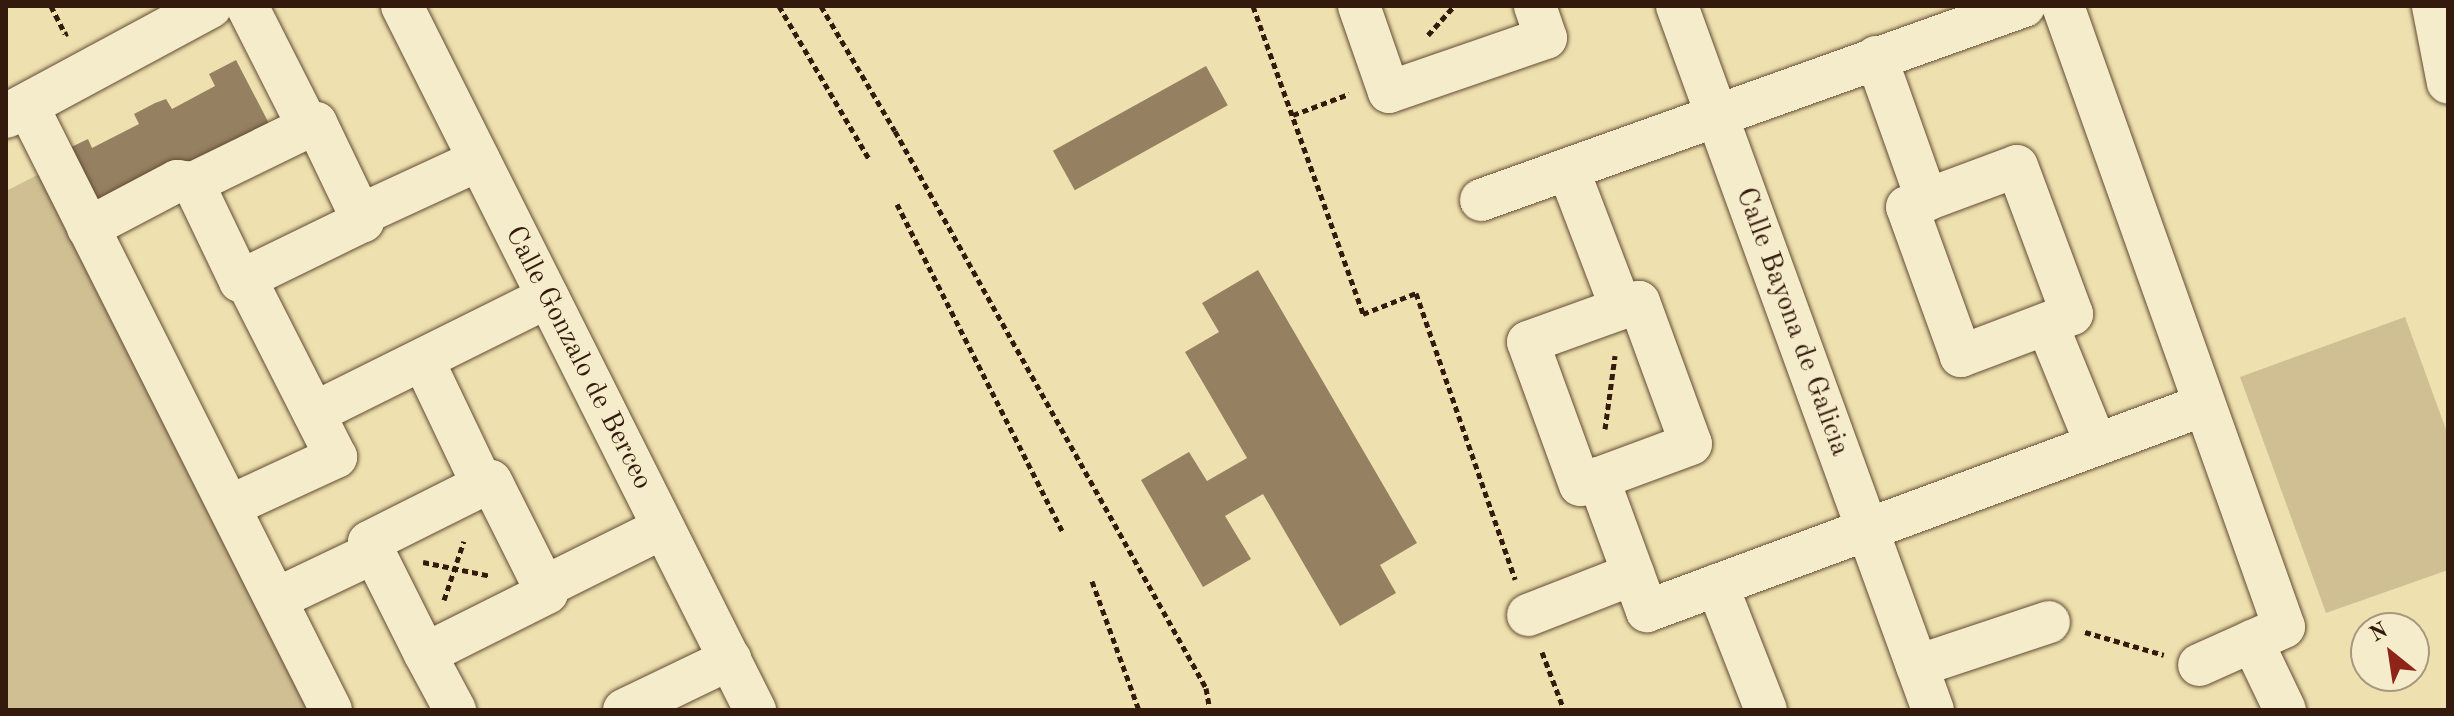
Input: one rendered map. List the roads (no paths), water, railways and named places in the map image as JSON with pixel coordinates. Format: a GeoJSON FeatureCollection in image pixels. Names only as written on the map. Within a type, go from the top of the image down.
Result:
{"type":"FeatureCollection","features":[{"type":"Feature","properties":{"kind":"street"},"geometry":{"type":"LineString","coordinates":[[210,6],[16,110],[88,228],[331,710]]}},
{"type":"Feature","properties":{"kind":"street"},"geometry":{"type":"LineString","coordinates":[[247,6],[309,128]]}},
{"type":"Feature","properties":{"kind":"street","name":"Calle Gonzalo de Berceo"},"geometry":{"type":"LineString","coordinates":[[402,6],[755,710]]}},
{"type":"Feature","properties":{"kind":"street"},"geometry":{"type":"LineString","coordinates":[[1359,6],[1389,92],[1546,38],[1535,6]]}},
{"type":"Feature","properties":{"kind":"street","name":"Calle Bayona de Galicia"},"geometry":{"type":"LineString","coordinates":[[1677,6],[1933,710]]}},
{"type":"Feature","properties":{"kind":"street"},"geometry":{"type":"LineString","coordinates":[[1481,200],[1876,57],[1949,17],[2024,6]]}},
{"type":"Feature","properties":{"kind":"street"},"geometry":{"type":"LineString","coordinates":[[2063,6],[2284,627],[2199,665]]}},
{"type":"Feature","properties":{"kind":"street"},"geometry":{"type":"LineString","coordinates":[[2433,6],[2448,83]]}},
{"type":"Feature","properties":{"kind":"street"},"geometry":{"type":"LineString","coordinates":[[1876,57],[1927,200]]}},
{"type":"Feature","properties":{"kind":"street"},"geometry":{"type":"LineString","coordinates":[[88,228],[177,181],[193,183],[316,123],[363,221],[240,281],[193,183]]}},
{"type":"Feature","properties":{"kind":"street"},"geometry":{"type":"LineString","coordinates":[[360,215],[479,160]]}},
{"type":"Feature","properties":{"kind":"street"},"geometry":{"type":"LineString","coordinates":[[2017,166],[2072,314],[1961,356],[1907,207],[1927,200],[2017,166]]}},
{"type":"Feature","properties":{"kind":"street"},"geometry":{"type":"LineString","coordinates":[[1568,169],[1621,308]]}},
{"type":"Feature","properties":{"kind":"street"},"geometry":{"type":"LineString","coordinates":[[230,506],[336,457],[245,278]]}},
{"type":"Feature","properties":{"kind":"street"},"geometry":{"type":"LineString","coordinates":[[314,413],[548,297]]}},
{"type":"Feature","properties":{"kind":"street"},"geometry":{"type":"LineString","coordinates":[[1639,302],[1691,444],[1580,485],[1528,342],[1621,308],[1639,302]]}},
{"type":"Feature","properties":{"kind":"street"},"geometry":{"type":"LineString","coordinates":[[2047,324],[2096,444]]}},
{"type":"Feature","properties":{"kind":"street"},"geometry":{"type":"LineString","coordinates":[[423,360],[483,486]]}},
{"type":"Feature","properties":{"kind":"street"},"geometry":{"type":"LineString","coordinates":[[1528,615],[1640,593],[1717,585],[2204,405]]}},
{"type":"Feature","properties":{"kind":"street"},"geometry":{"type":"LineString","coordinates":[[1598,478],[1640,593]]}},
{"type":"Feature","properties":{"kind":"street"},"geometry":{"type":"LineString","coordinates":[[425,654],[547,593],[491,481],[369,542],[425,654],[455,710]]}},
{"type":"Feature","properties":{"kind":"street"},"geometry":{"type":"LineString","coordinates":[[544,587],[663,528]]}},
{"type":"Feature","properties":{"kind":"street"},"geometry":{"type":"LineString","coordinates":[[276,599],[375,552]]}},
{"type":"Feature","properties":{"kind":"street"},"geometry":{"type":"LineString","coordinates":[[1717,585],[1766,710]]}},
{"type":"Feature","properties":{"kind":"street"},"geometry":{"type":"LineString","coordinates":[[1917,666],[2049,622]]}},
{"type":"Feature","properties":{"kind":"street"},"geometry":{"type":"LineString","coordinates":[[2252,641],[2285,710]]}},
{"type":"Feature","properties":{"kind":"street"},"geometry":{"type":"LineString","coordinates":[[624,710],[730,659]]}}]}
